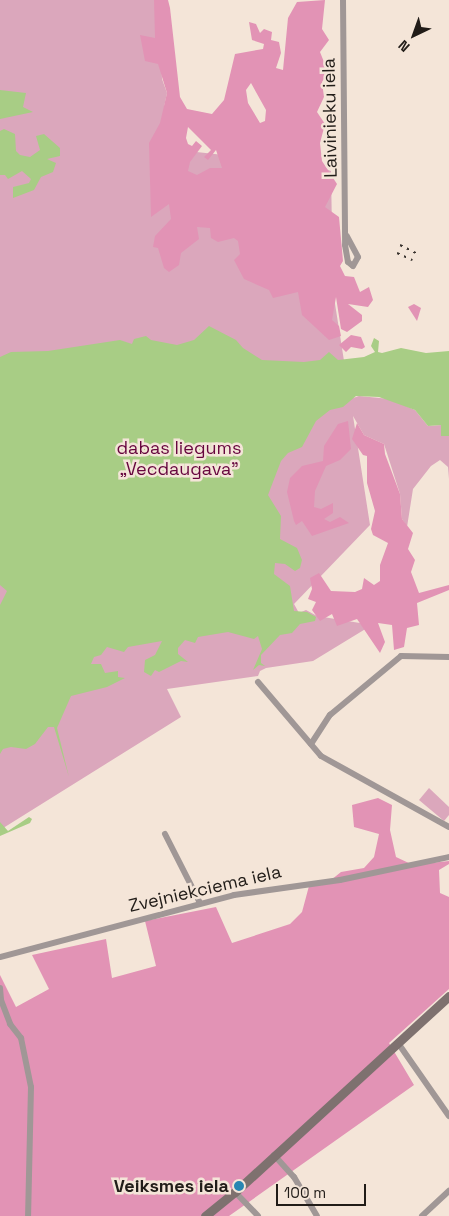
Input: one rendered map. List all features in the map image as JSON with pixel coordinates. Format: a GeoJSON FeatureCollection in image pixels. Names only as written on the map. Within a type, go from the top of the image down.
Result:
{"type":"FeatureCollection","features":[{"type":"Feature","properties":{"kind":"main road"},"geometry":{"type":"LineString","coordinates":[[205,1216],[235,1192],[398,1043],[447,1001]]}},
{"type":"Feature","properties":{"kind":"street","name":"Laivinieku iela"},"geometry":{"type":"LineString","coordinates":[[342,0],[347,236]]}},
{"type":"Feature","properties":{"kind":"street"},"geometry":{"type":"LineString","coordinates":[[311,744],[330,715],[401,656],[449,657]]}},
{"type":"Feature","properties":{"kind":"street"},"geometry":{"type":"LineString","coordinates":[[258,682],[314,750],[347,772],[449,827]]}},
{"type":"Feature","properties":{"kind":"street"},"geometry":{"type":"LineString","coordinates":[[165,834],[200,903]]}},
{"type":"Feature","properties":{"kind":"street","name":"Zvejniekciema iela"},"geometry":{"type":"LineString","coordinates":[[0,957],[200,903],[293,884],[340,880],[449,857]]}},
{"type":"Feature","properties":{"kind":"street"},"geometry":{"type":"LineString","coordinates":[[0,988],[1,1000],[10,1024],[21,1038],[31,1087],[28,1216]]}},
{"type":"Feature","properties":{"kind":"street"},"geometry":{"type":"LineString","coordinates":[[398,1043],[449,1116]]}},
{"type":"Feature","properties":{"kind":"street"},"geometry":{"type":"LineString","coordinates":[[274,1156],[294,1177],[317,1216]]}},
{"type":"Feature","properties":{"kind":"street"},"geometry":{"type":"LineString","coordinates":[[422,1216],[449,1190]]}},
{"type":"Feature","properties":{"kind":"street"},"geometry":{"type":"LineString","coordinates":[[235,1192],[258,1216]]}},
{"type":"Feature","properties":{"kind":"green space","name":"dabas liegums „Vecdaugava”"},"geometry":{"type":"Polygon","coordinates":[[[0,0],[158,0],[162,79],[167,93],[164,107],[178,150],[314,165],[331,171],[333,291],[350,399],[359,396],[390,399],[415,410],[428,426],[441,425],[443,436],[449,436],[449,479],[448,467],[440,460],[431,466],[413,489],[407,527],[402,519],[400,494],[384,444],[364,435],[353,416],[370,525],[294,604],[299,613],[306,610],[317,616],[372,625],[313,661],[266,668],[260,671],[258,676],[167,689],[181,717],[0,830],[0,0]]]}},
{"type":"Feature","properties":{"kind":"green space"},"geometry":{"type":"Polygon","coordinates":[[[429,788],[449,807],[449,815],[444,821],[419,800],[429,788]]]}},
{"type":"Feature","properties":{"kind":"shaded area"},"geometry":{"type":"Polygon","coordinates":[[[154,0],[168,0],[180,97],[187,109],[212,114],[224,100],[235,54],[263,49],[264,44],[252,40],[249,22],[256,24],[260,33],[264,29],[272,32],[271,40],[279,42],[281,53],[276,68],[283,70],[288,18],[297,2],[325,0],[322,29],[329,40],[320,52],[328,72],[322,82],[324,97],[317,112],[325,124],[320,143],[322,161],[337,184],[325,207],[339,217],[343,261],[340,266],[345,276],[354,277],[360,292],[369,287],[373,300],[368,307],[348,304],[362,315],[362,321],[347,332],[341,329],[336,297],[332,320],[339,326],[341,336],[329,340],[302,315],[298,292],[273,298],[269,290],[244,279],[234,260],[240,254],[238,241],[234,238],[218,242],[211,238],[210,228],[197,227],[199,239],[181,253],[179,265],[169,272],[164,268],[158,248],[153,247],[155,236],[171,219],[169,204],[151,217],[149,143],[160,123],[167,93],[158,64],[145,61],[140,35],[155,38],[154,0]],[[251,83],[246,90],[248,103],[260,123],[265,121],[266,110],[251,83]],[[188,127],[186,138],[188,144],[192,146],[196,141],[202,146],[190,162],[188,171],[197,175],[210,168],[222,168],[216,150],[208,160],[204,157],[211,150],[188,127]]]}},
{"type":"Feature","properties":{"kind":"shaded area"},"geometry":{"type":"Polygon","coordinates":[[[0,90],[26,93],[23,107],[33,112],[0,119],[0,90]]]}},
{"type":"Feature","properties":{"kind":"shaded area"},"geometry":{"type":"Polygon","coordinates":[[[4,129],[15,134],[16,151],[20,155],[30,157],[40,150],[36,136],[44,134],[60,148],[60,156],[47,159],[56,163],[53,172],[41,177],[34,190],[13,198],[13,187],[29,183],[31,179],[22,171],[8,179],[5,175],[0,175],[0,131],[4,129]]]}},
{"type":"Feature","properties":{"kind":"shaded area"},"geometry":{"type":"Polygon","coordinates":[[[414,304],[421,308],[417,321],[408,307],[414,304]]]}},
{"type":"Feature","properties":{"kind":"shaded area"},"geometry":{"type":"Polygon","coordinates":[[[209,326],[236,340],[243,348],[262,360],[304,362],[320,360],[329,352],[338,360],[364,357],[375,352],[371,346],[374,338],[379,341],[378,352],[382,353],[401,348],[426,353],[449,351],[449,436],[441,436],[441,425],[428,426],[415,410],[379,397],[356,396],[343,407],[330,410],[316,421],[302,447],[288,453],[281,461],[268,495],[281,516],[280,539],[297,548],[302,560],[300,568],[295,571],[285,564],[275,563],[274,574],[290,586],[294,611],[307,612],[316,617],[315,621],[300,624],[292,633],[280,635],[261,655],[261,663],[265,666],[259,665],[253,670],[262,649],[258,636],[254,639],[228,632],[198,637],[195,643],[185,640],[178,648],[178,654],[188,662],[181,661],[159,672],[155,670],[151,676],[144,672],[145,660],[155,655],[162,641],[128,647],[124,652],[107,647],[101,655],[94,657],[91,664],[101,664],[105,673],[118,671],[118,677],[125,678],[107,687],[71,696],[57,728],[69,777],[54,727],[48,727],[35,744],[26,749],[11,747],[3,749],[0,754],[0,605],[7,591],[0,585],[0,357],[11,352],[48,351],[120,340],[132,344],[134,339],[146,336],[151,340],[177,345],[194,340],[209,326]]]}},
{"type":"Feature","properties":{"kind":"shaded area"},"geometry":{"type":"Polygon","coordinates":[[[351,335],[361,337],[365,347],[362,349],[351,347],[346,352],[339,345],[351,335]]]}},
{"type":"Feature","properties":{"kind":"shaded area"},"geometry":{"type":"Polygon","coordinates":[[[348,421],[351,449],[340,460],[326,466],[315,491],[314,507],[321,509],[333,503],[333,513],[324,519],[330,522],[340,517],[349,523],[312,536],[302,521],[296,525],[294,521],[287,492],[290,478],[302,466],[323,461],[324,446],[338,424],[348,421]]]}},
{"type":"Feature","properties":{"kind":"shaded area"},"geometry":{"type":"Polygon","coordinates":[[[357,423],[364,435],[384,444],[385,454],[400,494],[402,519],[413,533],[408,549],[415,560],[411,572],[419,593],[449,585],[449,590],[417,603],[419,625],[407,628],[404,647],[394,650],[392,625],[378,623],[385,642],[380,653],[357,619],[337,626],[332,614],[320,621],[312,610],[316,602],[308,599],[312,589],[310,578],[319,573],[331,591],[355,592],[362,589],[364,578],[374,585],[380,581],[380,565],[388,543],[373,535],[371,529],[375,511],[367,483],[367,456],[363,455],[352,439],[357,423]]]}},
{"type":"Feature","properties":{"kind":"shaded area"},"geometry":{"type":"Polygon","coordinates":[[[378,798],[392,805],[390,830],[396,857],[413,865],[449,861],[449,864],[439,870],[440,893],[449,897],[449,989],[389,1043],[414,1085],[229,1216],[0,1216],[0,975],[16,1007],[49,989],[32,955],[106,939],[112,978],[156,966],[145,921],[216,907],[232,943],[290,924],[302,912],[309,886],[326,884],[341,872],[364,868],[374,857],[379,834],[354,827],[352,805],[378,798]]]}},
{"type":"Feature","properties":{"kind":"shaded area"},"geometry":{"type":"Polygon","coordinates":[[[29,817],[32,819],[30,823],[0,836],[0,822],[8,831],[29,817]]]}},
{"type":"Feature","properties":{"kind":"railway"},"geometry":{"type":"LineString","coordinates":[[400,245],[416,253]]}},
{"type":"Feature","properties":{"kind":"railway"},"geometry":{"type":"LineString","coordinates":[[397,253],[412,260]]}},
{"type":"Feature","properties":{"kind":"place","name":"Veiksmes iela"},"geometry":{"type":"Point","coordinates":[239,1186]}}]}
